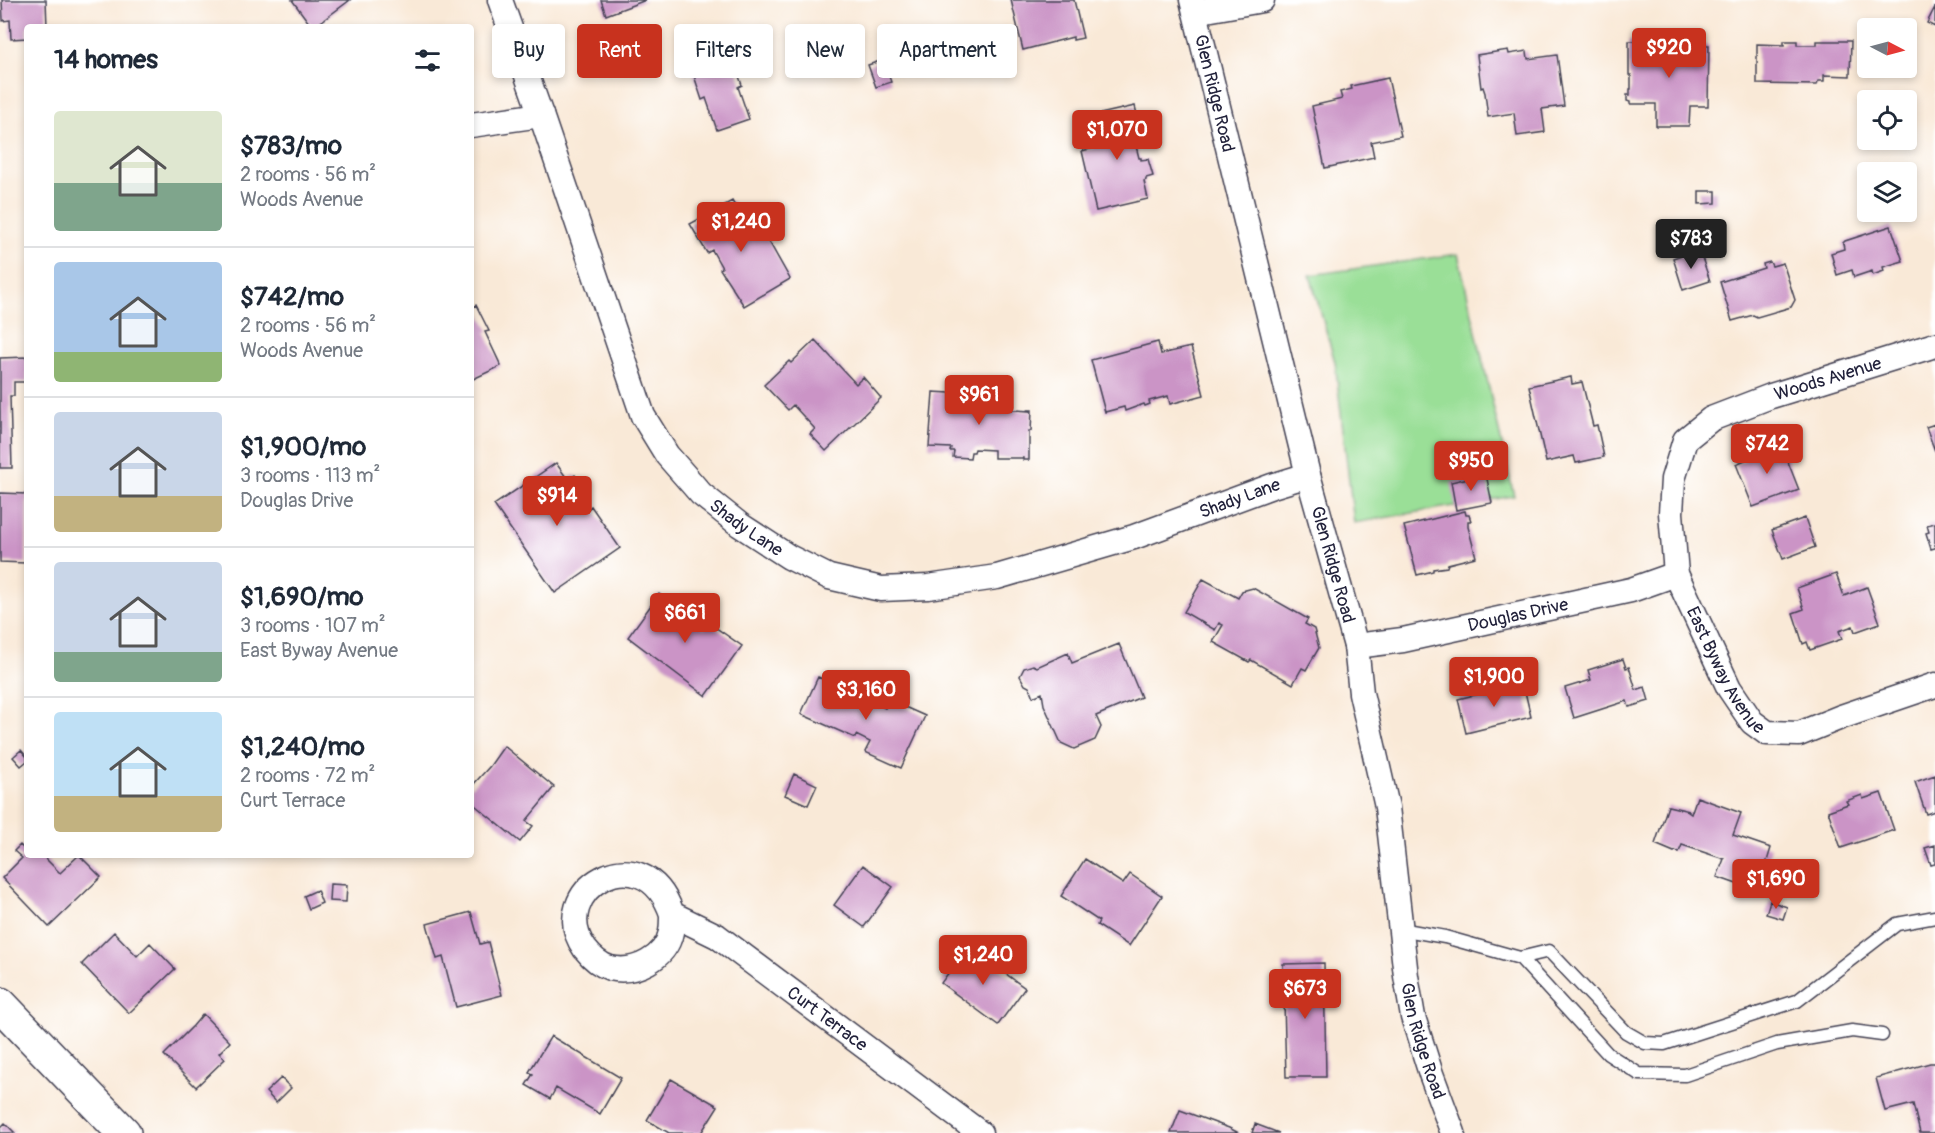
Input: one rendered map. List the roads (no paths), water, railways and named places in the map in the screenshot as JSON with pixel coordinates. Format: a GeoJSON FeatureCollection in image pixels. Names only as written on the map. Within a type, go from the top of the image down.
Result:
{"type":"FeatureCollection","features":[{"type":"Feature","properties":{"kind":"main road"},"geometry":{"type":"LineString","coordinates":[[0,1004],[124,1133]]}},
{"type":"Feature","properties":{"kind":"street","name":"Shady Lane"},"geometry":{"type":"LineString","coordinates":[[500,0],[542,115],[643,416],[667,455],[701,494],[740,525],[789,557],[829,576],[881,589],[928,587],[997,577],[1134,537],[1308,475]]}},
{"type":"Feature","properties":{"kind":"street"},"geometry":{"type":"LineString","coordinates":[[1193,6],[1262,0]]}},
{"type":"Feature","properties":{"kind":"street","name":"Glen Ridge Road"},"geometry":{"type":"LineString","coordinates":[[1193,6],[1308,475],[1356,646],[1360,693],[1387,807],[1400,929],[1413,1017],[1453,1133]]}},
{"type":"Feature","properties":{"kind":"street"},"geometry":{"type":"LineString","coordinates":[[474,125],[542,115]]}},
{"type":"Feature","properties":{"kind":"street","name":"Woods Avenue"},"geometry":{"type":"LineString","coordinates":[[1676,574],[1671,513],[1673,479],[1685,440],[1711,419],[1721,415],[1771,396],[1935,345]]}},
{"type":"Feature","properties":{"kind":"street","name":"Douglas Drive"},"geometry":{"type":"LineString","coordinates":[[1356,646],[1403,640],[1631,590],[1676,574]]}},
{"type":"Feature","properties":{"kind":"street","name":"East Byway Avenue"},"geometry":{"type":"LineString","coordinates":[[1676,574],[1729,687],[1752,722],[1767,733],[1799,734],[1935,685]]}},
{"type":"Feature","properties":{"kind":"street"},"geometry":{"type":"LineString","coordinates":[[624,872],[638,874],[653,882],[666,897],[672,914],[671,934],[664,949],[647,963],[635,968],[618,969],[607,967],[592,958],[579,940],[575,918],[576,909],[584,894],[600,878],[624,872]]}},
{"type":"Feature","properties":{"kind":"street","name":"Curt Terrace"},"geometry":{"type":"LineString","coordinates":[[672,914],[717,936],[980,1133]]}},
{"type":"Feature","properties":{"kind":"lane"},"geometry":{"type":"LineString","coordinates":[[1400,929],[1445,937],[1520,958],[1549,951],[1626,1032],[1645,1043],[1665,1044],[1797,1001],[1897,924],[1935,917]]}},
{"type":"Feature","properties":{"kind":"lane"},"geometry":{"type":"LineString","coordinates":[[1520,958],[1608,1054],[1639,1074],[1685,1075],[1777,1044],[1852,1031],[1882,1035]]}}]}
